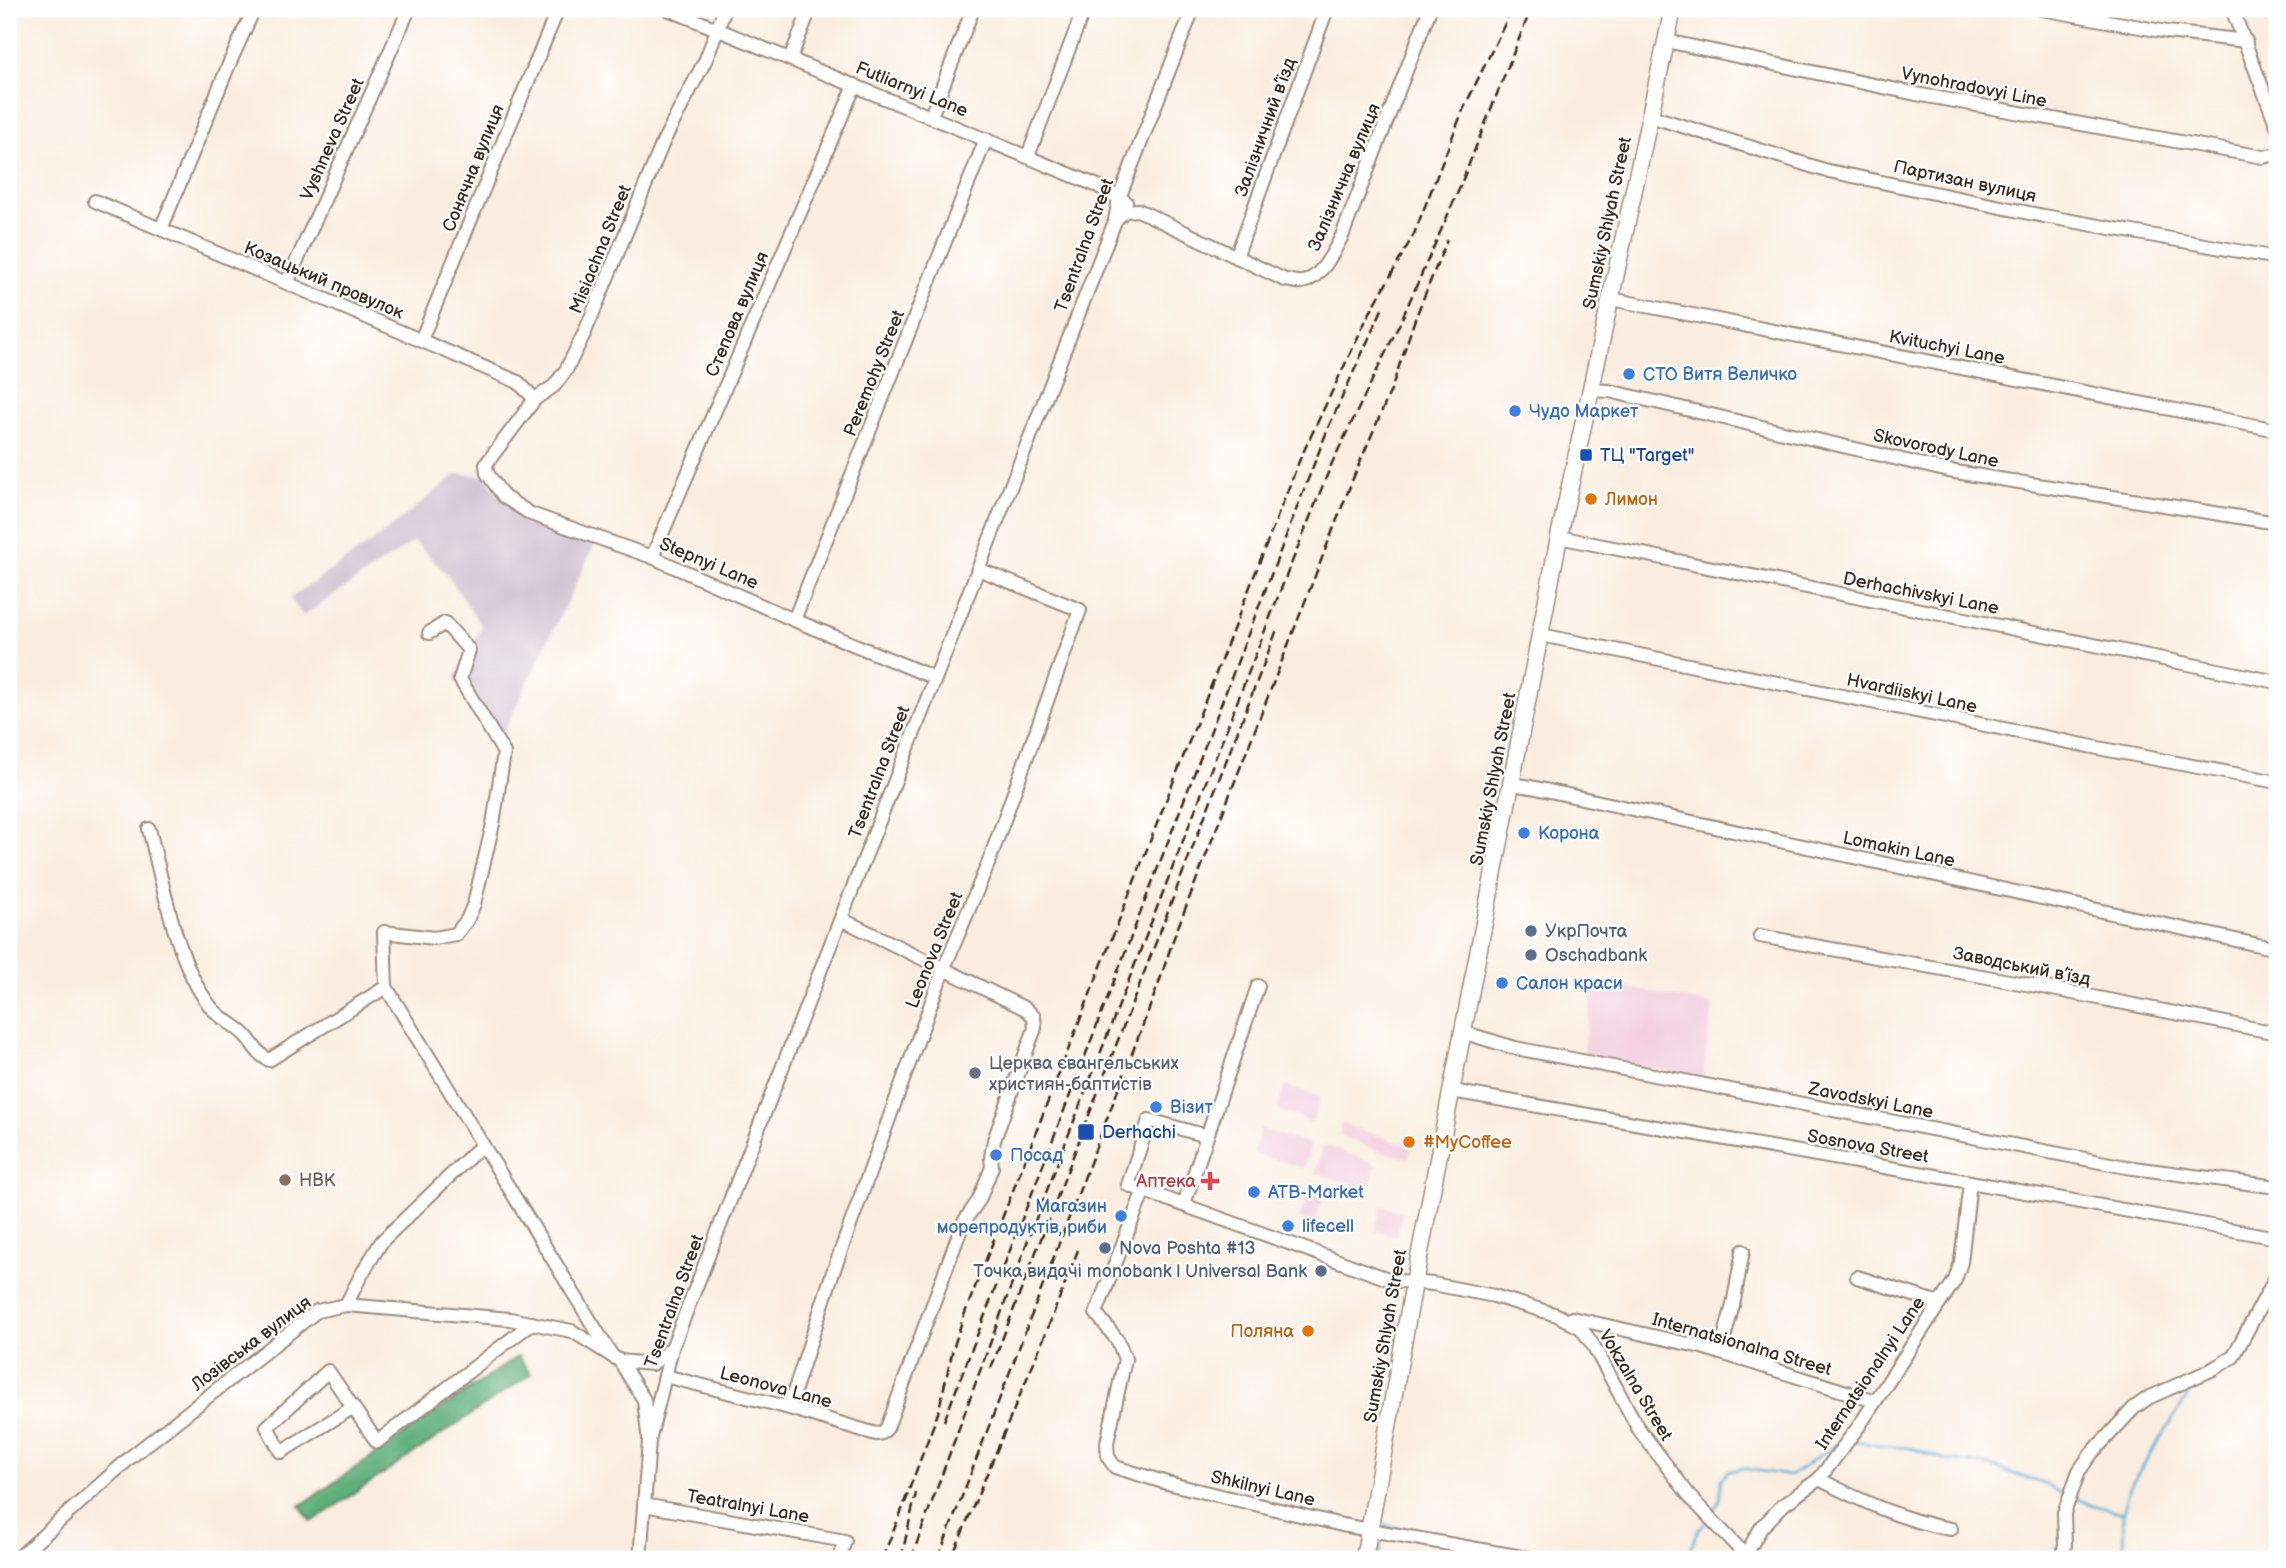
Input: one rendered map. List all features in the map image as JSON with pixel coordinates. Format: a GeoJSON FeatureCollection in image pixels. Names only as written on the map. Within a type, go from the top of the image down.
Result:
{"type":"FeatureCollection","features":[{"type":"Feature","properties":{"kind":"main road","name":"Sumskiy Shlyah Street"},"geometry":{"type":"LineString","coordinates":[[1364,1559],[1414,1283],[1559,537],[1673,9]]}},
{"type":"Feature","properties":{"kind":"street"},"geometry":{"type":"LineString","coordinates":[[160,229],[254,9]]}},
{"type":"Feature","properties":{"kind":"street","name":"Vyshneva Street"},"geometry":{"type":"LineString","coordinates":[[287,283],[409,9]]}},
{"type":"Feature","properties":{"kind":"street","name":"Сонячна вулиця"},"geometry":{"type":"LineString","coordinates":[[421,340],[558,9]]}},
{"type":"Feature","properties":{"kind":"street","name":"Futliarnyi Lane"},"geometry":{"type":"LineString","coordinates":[[668,9],[1098,186],[1138,211],[1236,257]]}},
{"type":"Feature","properties":{"kind":"street","name":"Misiachna Street"},"geometry":{"type":"LineString","coordinates":[[486,464],[535,399],[554,386],[566,370],[585,332],[664,140],[706,59],[725,9]]}},
{"type":"Feature","properties":{"kind":"street"},"geometry":{"type":"LineString","coordinates":[[790,59],[810,9]]}},
{"type":"Feature","properties":{"kind":"street"},"geometry":{"type":"LineString","coordinates":[[931,116],[973,9]]}},
{"type":"Feature","properties":{"kind":"street"},"geometry":{"type":"LineString","coordinates":[[1028,156],[1084,9]]}},
{"type":"Feature","properties":{"kind":"street","name":"Tsentralna Street"},"geometry":{"type":"LineString","coordinates":[[640,1559],[649,1441],[673,1348],[1115,221],[1119,198],[1193,9]]}},
{"type":"Feature","properties":{"kind":"street","name":"Залізничний в’їзд"},"geometry":{"type":"LineString","coordinates":[[1236,257],[1327,9]]}},
{"type":"Feature","properties":{"kind":"street","name":"Залізнична вулиця"},"geometry":{"type":"LineString","coordinates":[[1236,257],[1285,280],[1302,282],[1314,276],[1328,263],[1342,236],[1430,9]]}},
{"type":"Feature","properties":{"kind":"street"},"geometry":{"type":"LineString","coordinates":[[2042,9],[2167,32],[2246,41]]}},
{"type":"Feature","properties":{"kind":"street"},"geometry":{"type":"LineString","coordinates":[[2232,9],[2277,126]]}},
{"type":"Feature","properties":{"kind":"street","name":"Vynohradovyi Line"},"geometry":{"type":"LineString","coordinates":[[1666,41],[1929,97],[2263,157],[2277,154]]}},
{"type":"Feature","properties":{"kind":"street","name":"Степова вулиця"},"geometry":{"type":"LineString","coordinates":[[652,557],[855,85]]}},
{"type":"Feature","properties":{"kind":"street","name":"Партизан вулиця"},"geometry":{"type":"LineString","coordinates":[[1650,116],[1824,170],[2044,216],[2277,257]]}},
{"type":"Feature","properties":{"kind":"street","name":"Peremohy Street"},"geometry":{"type":"LineString","coordinates":[[794,620],[986,139]]}},
{"type":"Feature","properties":{"kind":"street","name":"Козацький провулок"},"geometry":{"type":"LineString","coordinates":[[95,201],[518,382],[535,399]]}},
{"type":"Feature","properties":{"kind":"street"},"geometry":{"type":"LineString","coordinates":[[1115,221],[1125,211],[1138,211]]}},
{"type":"Feature","properties":{"kind":"street","name":"Kvituchyi Lane"},"geometry":{"type":"LineString","coordinates":[[1611,299],[2277,429]]}},
{"type":"Feature","properties":{"kind":"street","name":"Skovorody Lane"},"geometry":{"type":"LineString","coordinates":[[1591,390],[1609,391],[1949,471],[2277,523]]}},
{"type":"Feature","properties":{"kind":"street","name":"Stepnyi Lane"},"geometry":{"type":"LineString","coordinates":[[486,464],[487,473],[504,497],[531,514],[652,557],[794,620],[935,678]]}},
{"type":"Feature","properties":{"kind":"street","name":"Derhachivskyi Lane"},"geometry":{"type":"LineString","coordinates":[[1559,537],[2277,682]]}},
{"type":"Feature","properties":{"kind":"street","name":"Leonova Street"},"geometry":{"type":"LineString","coordinates":[[786,1407],[794,1392],[832,1275],[944,968],[988,864],[1080,610],[978,569]]}},
{"type":"Feature","properties":{"kind":"street"},"geometry":{"type":"LineString","coordinates":[[429,633],[444,623],[469,650],[460,679],[504,753],[494,824],[474,904],[467,920],[456,934],[434,937],[384,932],[386,987],[481,1146],[644,1400],[649,1441]]}},
{"type":"Feature","properties":{"kind":"street","name":"Hvardiiskyi Lane"},"geometry":{"type":"LineString","coordinates":[[1541,635],[2277,782]]}},
{"type":"Feature","properties":{"kind":"street","name":"Lomakin Lane"},"geometry":{"type":"LineString","coordinates":[[1512,784],[2277,949]]}},
{"type":"Feature","properties":{"kind":"street"},"geometry":{"type":"LineString","coordinates":[[149,829],[186,965],[211,1008],[243,1033],[261,1056],[269,1060],[386,987]]}},
{"type":"Feature","properties":{"kind":"street"},"geometry":{"type":"LineString","coordinates":[[841,919],[944,968]]}},
{"type":"Feature","properties":{"kind":"street","name":"Заводський в’їзд"},"geometry":{"type":"LineString","coordinates":[[1760,936],[2277,1033]]}},
{"type":"Feature","properties":{"kind":"street","name":"Leonova Lane"},"geometry":{"type":"LineString","coordinates":[[665,1376],[786,1407],[876,1434],[887,1428],[963,1223],[979,1200],[992,1167],[994,1140],[1035,1028],[1034,1017],[1026,1009],[944,968]]}},
{"type":"Feature","properties":{"kind":"street"},"geometry":{"type":"LineString","coordinates":[[1184,1204],[1258,986]]}},
{"type":"Feature","properties":{"kind":"street","name":"Zavodskyi Lane"},"geometry":{"type":"LineString","coordinates":[[1462,1032],[1515,1048],[2126,1167],[2277,1187]]}},
{"type":"Feature","properties":{"kind":"street","name":"Sosnova Street"},"geometry":{"type":"LineString","coordinates":[[1451,1091],[2277,1238]]}},
{"type":"Feature","properties":{"kind":"street"},"geometry":{"type":"LineString","coordinates":[[1144,1191],[1128,1185],[1149,1120],[1207,1136]]}},
{"type":"Feature","properties":{"kind":"street"},"geometry":{"type":"LineString","coordinates":[[346,1305],[382,1241],[481,1146]]}},
{"type":"Feature","properties":{"kind":"street","name":"Internatsionalnyi Lane"},"geometry":{"type":"LineString","coordinates":[[1747,1558],[1761,1528],[1783,1505],[1819,1479],[1875,1401],[1955,1280],[1961,1262],[1970,1182]]}},
{"type":"Feature","properties":{"kind":"street","name":"Vokzalna Street"},"geometry":{"type":"LineString","coordinates":[[1144,1191],[1391,1280],[1433,1284],[1494,1296],[1557,1315],[1581,1328],[1638,1428],[1692,1499],[1747,1558]]}},
{"type":"Feature","properties":{"kind":"street","name":"Shkilnyi Lane"},"geometry":{"type":"LineString","coordinates":[[1144,1191],[1096,1313],[1118,1341],[1125,1359],[1107,1443],[1108,1457],[1115,1467],[1181,1486],[1370,1530],[1534,1559]]}},
{"type":"Feature","properties":{"kind":"street"},"geometry":{"type":"LineString","coordinates":[[1720,1353],[1733,1305],[1743,1251]]}},
{"type":"Feature","properties":{"kind":"street"},"geometry":{"type":"LineString","coordinates":[[2062,1559],[2065,1545],[2064,1513],[2072,1486],[2091,1454],[2134,1408],[2148,1398],[2211,1370],[2233,1357],[2277,1275]]}},
{"type":"Feature","properties":{"kind":"street"},"geometry":{"type":"LineString","coordinates":[[1857,1278],[1939,1304]]}},
{"type":"Feature","properties":{"kind":"street","name":"Лозівська вулиця"},"geometry":{"type":"LineString","coordinates":[[17,1559],[132,1456],[317,1311],[346,1305],[510,1319],[572,1331],[616,1358],[652,1364],[673,1348]]}},
{"type":"Feature","properties":{"kind":"street","name":"Internatsionalna Street"},"geometry":{"type":"LineString","coordinates":[[1557,1315],[1720,1353],[1875,1401]]}},
{"type":"Feature","properties":{"kind":"street"},"geometry":{"type":"LineString","coordinates":[[352,1408],[281,1452],[267,1427],[328,1371],[377,1442],[532,1323]]}},
{"type":"Feature","properties":{"kind":"street"},"geometry":{"type":"LineString","coordinates":[[1819,1479],[1862,1501],[1898,1515],[1922,1524],[1951,1529]]}},
{"type":"Feature","properties":{"kind":"street","name":"Teatralnyi Lane"},"geometry":{"type":"LineString","coordinates":[[644,1505],[845,1541],[839,1559]]}},
{"type":"Feature","properties":{"kind":"shaded area"},"geometry":{"type":"Polygon","coordinates":[[[457,474],[485,476],[501,498],[596,542],[504,731],[491,724],[454,679],[482,627],[446,573],[414,541],[303,616],[290,598],[374,541],[457,474]]]}},
{"type":"Feature","properties":{"kind":"shaded area"},"geometry":{"type":"Polygon","coordinates":[[[1595,981],[1713,1005],[1703,1078],[1583,1055],[1595,981]]]}},
{"type":"Feature","properties":{"kind":"shaded area"},"geometry":{"type":"Polygon","coordinates":[[[1285,1086],[1320,1097],[1312,1122],[1277,1110],[1285,1086]]]}},
{"type":"Feature","properties":{"kind":"shaded area"},"geometry":{"type":"Polygon","coordinates":[[[1341,1123],[1411,1147],[1409,1158],[1379,1151],[1340,1136],[1341,1123]]]}},
{"type":"Feature","properties":{"kind":"shaded area"},"geometry":{"type":"Polygon","coordinates":[[[1260,1129],[1311,1144],[1304,1168],[1253,1153],[1260,1129]]]}},
{"type":"Feature","properties":{"kind":"shaded area"},"geometry":{"type":"Polygon","coordinates":[[[1324,1145],[1376,1164],[1369,1189],[1315,1173],[1324,1145]]]}},
{"type":"Feature","properties":{"kind":"shaded area"},"geometry":{"type":"Polygon","coordinates":[[[1310,1186],[1325,1191],[1314,1225],[1299,1219],[1310,1186]]]}},
{"type":"Feature","properties":{"kind":"shaded area"},"geometry":{"type":"Polygon","coordinates":[[[1381,1206],[1403,1212],[1397,1236],[1375,1231],[1381,1206]]]}},
{"type":"Feature","properties":{"kind":"green space"},"geometry":{"type":"Polygon","coordinates":[[[518,1356],[531,1374],[312,1522],[300,1506],[518,1356]]]}},
{"type":"Feature","properties":{"kind":"waterway"},"geometry":{"type":"LineString","coordinates":[[2124,1559],[2123,1513],[2131,1484],[2196,1383]]}},
{"type":"Feature","properties":{"kind":"waterway"},"geometry":{"type":"LineString","coordinates":[[1858,1441],[1879,1446],[1911,1448],[1947,1460],[1987,1465],[2047,1485],[2062,1494]]}},
{"type":"Feature","properties":{"kind":"waterway"},"geometry":{"type":"LineString","coordinates":[[1711,1514],[1719,1502],[1721,1479],[1727,1472],[1742,1468],[1790,1476],[1840,1442]]}},
{"type":"Feature","properties":{"kind":"waterway"},"geometry":{"type":"LineString","coordinates":[[2076,1498],[2123,1513]]}},
{"type":"Feature","properties":{"kind":"waterway"},"geometry":{"type":"LineString","coordinates":[[1686,1559],[1698,1530],[1707,1520]]}},
{"type":"Feature","properties":{"kind":"waterway"},"geometry":{"type":"LineString","coordinates":[[1384,1529],[1385,1525],[1439,1536]]}},
{"type":"Feature","properties":{"kind":"waterway"},"geometry":{"type":"LineString","coordinates":[[1378,1559],[1383,1535]]}},
{"type":"Feature","properties":{"kind":"waterway"},"geometry":{"type":"LineString","coordinates":[[1535,1554],[1568,1559]]}},
{"type":"Feature","properties":{"kind":"railway"},"geometry":{"type":"LineString","coordinates":[[904,1503],[938,1413],[963,1318],[1300,459],[1367,318],[1414,234],[1463,110],[1512,9]]}},
{"type":"Feature","properties":{"kind":"railway"},"geometry":{"type":"LineString","coordinates":[[911,1559],[1035,1221],[1283,584],[1332,463],[1400,323],[1457,194],[1531,9]]}},
{"type":"Feature","properties":{"kind":"railway"},"geometry":{"type":"LineString","coordinates":[[938,1559],[1159,983],[1173,940],[1354,476],[1391,390],[1415,319],[1447,240]]}},
{"type":"Feature","properties":{"kind":"railway"},"geometry":{"type":"LineString","coordinates":[[944,1421],[1329,426],[1384,305]]}},
{"type":"Feature","properties":{"kind":"railway"},"geometry":{"type":"LineString","coordinates":[[991,1368],[1278,627]]}},
{"type":"Feature","properties":{"kind":"railway"},"geometry":{"type":"LineString","coordinates":[[955,1550],[1078,1250]]}},
{"type":"Feature","properties":{"kind":"railway"},"geometry":{"type":"LineString","coordinates":[[901,1559],[916,1493]]}},
{"type":"Feature","properties":{"kind":"railway"},"geometry":{"type":"LineString","coordinates":[[882,1559],[908,1495]]}},
{"type":"Feature","properties":{"kind":"place","name":"СТО Витя Величко"},"geometry":{"type":"Point","coordinates":[1629,374]}},
{"type":"Feature","properties":{"kind":"place","name":"Чудо Маркет"},"geometry":{"type":"Point","coordinates":[1515,411]}},
{"type":"Feature","properties":{"kind":"place","name":"ТЦ \"Target\""},"geometry":{"type":"Point","coordinates":[1586,455]}},
{"type":"Feature","properties":{"kind":"place","name":"Лимон"},"geometry":{"type":"Point","coordinates":[1591,499]}},
{"type":"Feature","properties":{"kind":"place","name":"Корона"},"geometry":{"type":"Point","coordinates":[1524,833]}},
{"type":"Feature","properties":{"kind":"place","name":"УкрПочта"},"geometry":{"type":"Point","coordinates":[1531,931]}},
{"type":"Feature","properties":{"kind":"place","name":"Oschadbank"},"geometry":{"type":"Point","coordinates":[1531,955]}},
{"type":"Feature","properties":{"kind":"place","name":"Салон краси"},"geometry":{"type":"Point","coordinates":[1502,983]}},
{"type":"Feature","properties":{"kind":"place","name":"Церква євангельських християн-баптистів"},"geometry":{"type":"Point","coordinates":[975,1073]}},
{"type":"Feature","properties":{"kind":"place","name":"Візит"},"geometry":{"type":"Point","coordinates":[1156,1107]}},
{"type":"Feature","properties":{"kind":"place","name":"Derhachi"},"geometry":{"type":"Point","coordinates":[1086,1132]}},
{"type":"Feature","properties":{"kind":"place","name":"#MyCoffee"},"geometry":{"type":"Point","coordinates":[1409,1142]}},
{"type":"Feature","properties":{"kind":"place","name":"Посад"},"geometry":{"type":"Point","coordinates":[996,1155]}},
{"type":"Feature","properties":{"kind":"place","name":"НВК"},"geometry":{"type":"Point","coordinates":[285,1180]}},
{"type":"Feature","properties":{"kind":"place","name":"Аптека"},"geometry":{"type":"Point","coordinates":[1210,1181]}},
{"type":"Feature","properties":{"kind":"place","name":"ATB-Market"},"geometry":{"type":"Point","coordinates":[1254,1192]}},
{"type":"Feature","properties":{"kind":"place","name":"Магазин морепродуктів, риби"},"geometry":{"type":"Point","coordinates":[1121,1216]}},
{"type":"Feature","properties":{"kind":"place","name":"lifecell"},"geometry":{"type":"Point","coordinates":[1288,1226]}},
{"type":"Feature","properties":{"kind":"place","name":"Nova Poshta #13"},"geometry":{"type":"Point","coordinates":[1105,1248]}},
{"type":"Feature","properties":{"kind":"place","name":"Точка видачі monobank | Universal Bank"},"geometry":{"type":"Point","coordinates":[1321,1271]}},
{"type":"Feature","properties":{"kind":"place","name":"Поляна"},"geometry":{"type":"Point","coordinates":[1308,1331]}}]}
